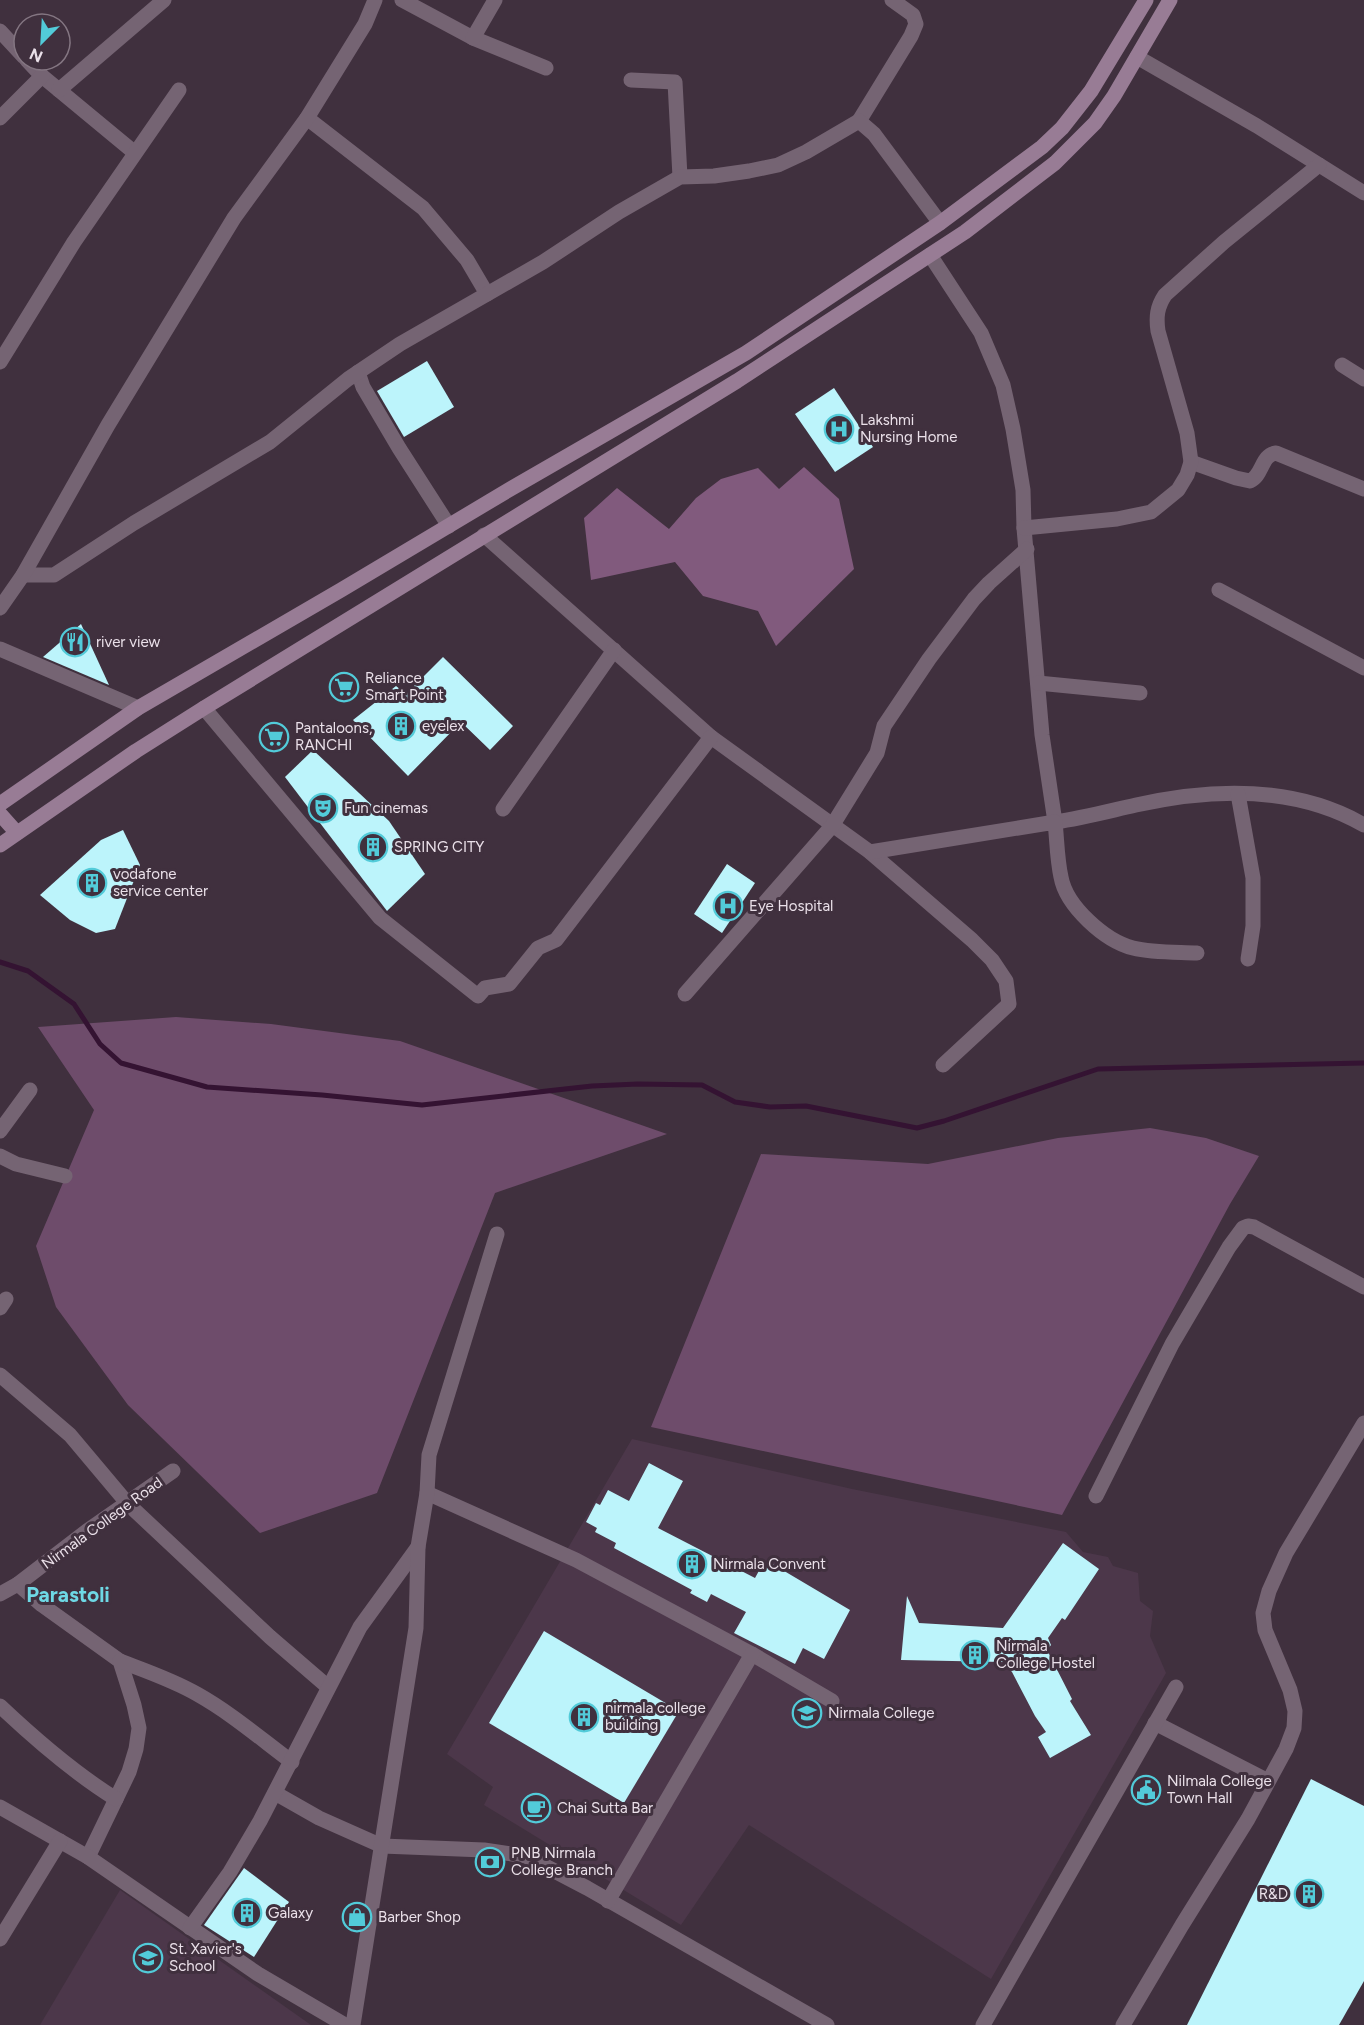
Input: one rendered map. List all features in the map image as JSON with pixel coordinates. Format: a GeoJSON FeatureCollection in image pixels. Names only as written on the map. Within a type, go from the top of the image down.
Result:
{"type":"FeatureCollection","features":[{"type":"Feature","properties":{"kind":"main road"},"geometry":{"type":"LineString","coordinates":[[0,804],[138,708],[746,353],[940,223],[1042,147],[1062,128],[1090,91],[1146,0]]}},
{"type":"Feature","properties":{"kind":"main road"},"geometry":{"type":"LineString","coordinates":[[0,845],[136,751],[204,708],[737,381],[930,255],[1022,189],[1055,163],[1095,123],[1114,96],[1170,0]]}},
{"type":"Feature","properties":{"kind":"main road"},"geometry":{"type":"LineString","coordinates":[[0,814],[17,833]]}},
{"type":"Feature","properties":{"kind":"street"},"geometry":{"type":"LineString","coordinates":[[59,90],[164,0]]}},
{"type":"Feature","properties":{"kind":"street"},"geometry":{"type":"LineString","coordinates":[[0,609],[23,574],[108,425],[234,218],[307,118],[365,24],[375,0]]}},
{"type":"Feature","properties":{"kind":"street"},"geometry":{"type":"LineString","coordinates":[[402,0],[473,38],[546,68]]}},
{"type":"Feature","properties":{"kind":"street"},"geometry":{"type":"LineString","coordinates":[[473,38],[495,0]]}},
{"type":"Feature","properties":{"kind":"street"},"geometry":{"type":"LineString","coordinates":[[23,574],[54,575],[134,523],[270,442],[358,372],[400,344],[680,177],[714,176],[778,165],[806,152],[859,121],[916,24],[913,15],[892,0]]}},
{"type":"Feature","properties":{"kind":"street"},"geometry":{"type":"LineString","coordinates":[[0,32],[12,45]]}},
{"type":"Feature","properties":{"kind":"street"},"geometry":{"type":"LineString","coordinates":[[1137,57],[1257,126],[1364,193]]}},
{"type":"Feature","properties":{"kind":"street"},"geometry":{"type":"LineString","coordinates":[[38,72],[135,153]]}},
{"type":"Feature","properties":{"kind":"street"},"geometry":{"type":"LineString","coordinates":[[0,118],[42,76]]}},
{"type":"Feature","properties":{"kind":"street"},"geometry":{"type":"LineString","coordinates":[[631,80],[675,82],[680,177]]}},
{"type":"Feature","properties":{"kind":"street"},"geometry":{"type":"LineString","coordinates":[[0,362],[74,242],[179,90]]}},
{"type":"Feature","properties":{"kind":"street"},"geometry":{"type":"LineString","coordinates":[[307,118],[423,208],[468,260],[487,294]]}},
{"type":"Feature","properties":{"kind":"street"},"geometry":{"type":"LineString","coordinates":[[859,121],[874,134],[940,223]]}},
{"type":"Feature","properties":{"kind":"street"},"geometry":{"type":"LineString","coordinates":[[1024,528],[1117,519],[1151,512],[1178,490],[1187,475],[1191,462],[1187,433],[1158,331],[1157,314],[1160,304],[1165,295],[1224,242],[1319,165]]}},
{"type":"Feature","properties":{"kind":"street"},"geometry":{"type":"LineString","coordinates":[[930,255],[981,333],[1003,385],[1013,429],[1023,490],[1024,528],[1042,735],[1061,878],[1068,896],[1090,922],[1117,942],[1133,948],[1197,953]]}},
{"type":"Feature","properties":{"kind":"street"},"geometry":{"type":"LineString","coordinates":[[1342,365],[1364,379]]}},
{"type":"Feature","properties":{"kind":"street"},"geometry":{"type":"LineString","coordinates":[[358,372],[363,387],[448,526]]}},
{"type":"Feature","properties":{"kind":"street"},"geometry":{"type":"LineString","coordinates":[[1191,462],[1250,481],[1258,474],[1267,458],[1276,453],[1364,489]]}},
{"type":"Feature","properties":{"kind":"street"},"geometry":{"type":"LineString","coordinates":[[484,535],[711,738],[870,852],[992,960],[1006,981],[1009,1004],[943,1065]]}},
{"type":"Feature","properties":{"kind":"street"},"geometry":{"type":"LineString","coordinates":[[686,994],[832,826],[877,753],[884,726],[929,659],[988,583],[1027,549]]}},
{"type":"Feature","properties":{"kind":"street"},"geometry":{"type":"LineString","coordinates":[[1219,590],[1364,668]]}},
{"type":"Feature","properties":{"kind":"street"},"geometry":{"type":"LineString","coordinates":[[0,649],[138,708]]}},
{"type":"Feature","properties":{"kind":"street"},"geometry":{"type":"LineString","coordinates":[[503,809],[614,650]]}},
{"type":"Feature","properties":{"kind":"street"},"geometry":{"type":"LineString","coordinates":[[1038,683],[1140,693]]}},
{"type":"Feature","properties":{"kind":"street"},"geometry":{"type":"LineString","coordinates":[[204,708],[380,918],[478,996],[485,988],[509,984],[538,948],[556,940],[711,738]]}},
{"type":"Feature","properties":{"kind":"street"},"geometry":{"type":"LineString","coordinates":[[870,852],[1083,818],[1182,797],[1264,793],[1300,799],[1340,812],[1364,825]]}},
{"type":"Feature","properties":{"kind":"street"},"geometry":{"type":"LineString","coordinates":[[1238,794],[1253,878],[1253,926],[1248,959]]}},
{"type":"Feature","properties":{"kind":"street"},"geometry":{"type":"LineString","coordinates":[[0,1131],[30,1090]]}},
{"type":"Feature","properties":{"kind":"street"},"geometry":{"type":"LineString","coordinates":[[0,1155],[16,1164],[65,1176]]}},
{"type":"Feature","properties":{"kind":"street"},"geometry":{"type":"LineString","coordinates":[[1096,1496],[1172,1344],[1229,1247],[1243,1228],[1254,1227],[1364,1287]]}},
{"type":"Feature","properties":{"kind":"street"},"geometry":{"type":"LineString","coordinates":[[352,2025],[416,1628],[418,1547],[427,1493],[429,1455],[497,1234]]}},
{"type":"Feature","properties":{"kind":"street"},"geometry":{"type":"LineString","coordinates":[[0,1375],[69,1435],[128,1504],[270,1637],[328,1687]]}},
{"type":"Feature","properties":{"kind":"street"},"geometry":{"type":"LineString","coordinates":[[1124,2025],[1248,1819],[1286,1749],[1294,1728],[1295,1711],[1290,1690],[1265,1630],[1263,1613],[1269,1591],[1286,1553],[1364,1423]]}},
{"type":"Feature","properties":{"kind":"street","name":"Nirmala College Road"},"geometry":{"type":"LineString","coordinates":[[0,1594],[18,1584],[87,1531],[173,1471]]}},
{"type":"Feature","properties":{"kind":"street"},"geometry":{"type":"LineString","coordinates":[[427,1493],[576,1560],[752,1654],[832,1701]]}},
{"type":"Feature","properties":{"kind":"street"},"geometry":{"type":"LineString","coordinates":[[190,1928],[230,1872],[275,1793],[360,1627],[418,1547]]}},
{"type":"Feature","properties":{"kind":"street"},"geometry":{"type":"LineString","coordinates":[[18,1584],[120,1661],[174,1682],[197,1694],[292,1762]]}},
{"type":"Feature","properties":{"kind":"street"},"geometry":{"type":"LineString","coordinates":[[608,1901],[752,1654]]}},
{"type":"Feature","properties":{"kind":"street"},"geometry":{"type":"LineString","coordinates":[[88,1857],[129,1772],[138,1740],[139,1728],[120,1661]]}},
{"type":"Feature","properties":{"kind":"street"},"geometry":{"type":"LineString","coordinates":[[983,2025],[1176,1687]]}},
{"type":"Feature","properties":{"kind":"street"},"geometry":{"type":"LineString","coordinates":[[0,1706],[96,1787],[116,1799]]}},
{"type":"Feature","properties":{"kind":"street"},"geometry":{"type":"LineString","coordinates":[[1155,1723],[1268,1781]]}},
{"type":"Feature","properties":{"kind":"street"},"geometry":{"type":"LineString","coordinates":[[275,1793],[319,1818],[382,1845],[484,1850],[526,1856],[828,2025]]}},
{"type":"Feature","properties":{"kind":"street"},"geometry":{"type":"LineString","coordinates":[[0,1807],[88,1857],[258,1974],[345,2025]]}},
{"type":"Feature","properties":{"kind":"street"},"geometry":{"type":"LineString","coordinates":[[0,1939],[60,1841]]}},
{"type":"Feature","properties":{"kind":"shaded area"},"geometry":{"type":"Polygon","coordinates":[[[804,467],[839,499],[854,569],[776,646],[758,611],[703,596],[675,562],[591,580],[584,518],[617,488],[669,529],[696,498],[721,479],[758,468],[779,489],[804,467]]]}},
{"type":"Feature","properties":{"kind":"shaded area"},"geometry":{"type":"Polygon","coordinates":[[[176,1017],[271,1024],[400,1041],[667,1134],[495,1193],[377,1493],[260,1533],[128,1405],[56,1307],[36,1246],[94,1110],[38,1027],[176,1017]]]}},
{"type":"Feature","properties":{"kind":"shaded area"},"geometry":{"type":"Polygon","coordinates":[[[1150,1128],[1206,1138],[1259,1156],[1230,1204],[1062,1515],[651,1427],[761,1154],[928,1164],[1058,1138],[1150,1128]]]}},
{"type":"Feature","properties":{"kind":"shaded area","name":"Nirmala College"},"geometry":{"type":"Polygon","coordinates":[[[632,1439],[852,1489],[1066,1532],[1083,1552],[1108,1557],[1113,1566],[1138,1573],[1140,1601],[1153,1611],[1150,1636],[1166,1673],[991,1979],[749,1825],[681,1925],[484,1805],[493,1787],[447,1754],[632,1439]]]}},
{"type":"Feature","properties":{"kind":"shaded area","name":"St. Xavier's School"},"geometry":{"type":"Polygon","coordinates":[[[120,1890],[311,2025],[40,2025],[120,1890]]]}},
{"type":"Feature","properties":{"kind":"building"},"geometry":{"type":"Polygon","coordinates":[[[427,361],[454,407],[404,437],[377,391],[427,361]]]}},
{"type":"Feature","properties":{"kind":"building"},"geometry":{"type":"Polygon","coordinates":[[[834,388],[873,447],[835,472],[795,414],[834,388]]]}},
{"type":"Feature","properties":{"kind":"building","name":"river view"},"geometry":{"type":"Polygon","coordinates":[[[81,624],[109,685],[43,657],[81,624]]]}},
{"type":"Feature","properties":{"kind":"building"},"geometry":{"type":"Polygon","coordinates":[[[443,657],[513,726],[490,750],[461,722],[408,776],[353,720],[396,686],[406,694],[443,657]]]}},
{"type":"Feature","properties":{"kind":"building","name":"SPRING CITY"},"geometry":{"type":"Polygon","coordinates":[[[313,750],[389,821],[425,874],[387,911],[285,777],[313,750]]]}},
{"type":"Feature","properties":{"kind":"building","name":"vodafone service center"},"geometry":{"type":"Polygon","coordinates":[[[123,830],[140,865],[115,929],[96,933],[70,920],[40,895],[101,840],[123,830]]]}},
{"type":"Feature","properties":{"kind":"building"},"geometry":{"type":"Polygon","coordinates":[[[727,864],[755,883],[722,933],[694,914],[727,864]]]}},
{"type":"Feature","properties":{"kind":"building","name":"Nirmala Convent"},"geometry":{"type":"Polygon","coordinates":[[[649,1463],[683,1481],[658,1528],[755,1578],[761,1567],[766,1569],[769,1562],[850,1610],[824,1659],[803,1648],[795,1664],[734,1633],[746,1612],[711,1594],[707,1602],[690,1593],[692,1590],[614,1548],[616,1543],[595,1532],[597,1528],[586,1522],[596,1503],[600,1505],[608,1490],[629,1501],[649,1463]]]}},
{"type":"Feature","properties":{"kind":"building","name":"Nirmala College Hostel"},"geometry":{"type":"Polygon","coordinates":[[[1063,1543],[1099,1569],[1065,1620],[1062,1618],[1048,1638],[1051,1645],[1047,1650],[1072,1699],[1070,1701],[1091,1735],[1050,1758],[1038,1737],[1046,1732],[1012,1672],[1003,1662],[901,1660],[907,1596],[919,1623],[1003,1628],[1063,1543]]]}},
{"type":"Feature","properties":{"kind":"building","name":"nirmala college building"},"geometry":{"type":"Polygon","coordinates":[[[544,1631],[679,1711],[624,1803],[489,1723],[544,1631]]]}},
{"type":"Feature","properties":{"kind":"building","name":"R&D"},"geometry":{"type":"Polygon","coordinates":[[[1311,1779],[1364,1806],[1364,1981],[1339,2025],[1187,2025],[1311,1779]]]}},
{"type":"Feature","properties":{"kind":"building","name":"Galaxy"},"geometry":{"type":"Polygon","coordinates":[[[244,1868],[289,1902],[254,1957],[204,1925],[244,1868]]]}},
{"type":"Feature","properties":{"kind":"waterway"},"geometry":{"type":"LineString","coordinates":[[0,962],[28,971],[74,1004],[100,1044],[121,1063],[207,1087],[422,1105],[592,1086],[702,1085],[735,1102],[770,1107],[806,1106],[917,1128],[1098,1069],[1364,1063]]}},
{"type":"Feature","properties":{"kind":"place","name":"Lakshmi Nursing Home"},"geometry":{"type":"Point","coordinates":[839,429]}},
{"type":"Feature","properties":{"kind":"place","name":"river view"},"geometry":{"type":"Point","coordinates":[75,642]}},
{"type":"Feature","properties":{"kind":"place","name":"Reliance Smart Point"},"geometry":{"type":"Point","coordinates":[344,687]}},
{"type":"Feature","properties":{"kind":"place","name":"eyelex"},"geometry":{"type":"Point","coordinates":[401,726]}},
{"type":"Feature","properties":{"kind":"place","name":"Pantaloons, RANCHI"},"geometry":{"type":"Point","coordinates":[274,737]}},
{"type":"Feature","properties":{"kind":"place","name":"Fun cinemas"},"geometry":{"type":"Point","coordinates":[323,808]}},
{"type":"Feature","properties":{"kind":"place","name":"SPRING CITY"},"geometry":{"type":"Point","coordinates":[373,847]}},
{"type":"Feature","properties":{"kind":"place","name":"vodafone service center"},"geometry":{"type":"Point","coordinates":[92,883]}},
{"type":"Feature","properties":{"kind":"place","name":"Eye Hospital"},"geometry":{"type":"Point","coordinates":[728,906]}},
{"type":"Feature","properties":{"kind":"place","name":"Nirmala Convent"},"geometry":{"type":"Point","coordinates":[692,1564]}},
{"type":"Feature","properties":{"kind":"place","name":"Nirmala College Hostel"},"geometry":{"type":"Point","coordinates":[975,1655]}},
{"type":"Feature","properties":{"kind":"place","name":"Nirmala College"},"geometry":{"type":"Point","coordinates":[807,1713]}},
{"type":"Feature","properties":{"kind":"place","name":"nirmala college building"},"geometry":{"type":"Point","coordinates":[584,1717]}},
{"type":"Feature","properties":{"kind":"place","name":"Nilmala College Town Hall"},"geometry":{"type":"Point","coordinates":[1146,1790]}},
{"type":"Feature","properties":{"kind":"place","name":"Chai Sutta Bar"},"geometry":{"type":"Point","coordinates":[536,1808]}},
{"type":"Feature","properties":{"kind":"place","name":"PNB Nirmala College Branch"},"geometry":{"type":"Point","coordinates":[490,1862]}},
{"type":"Feature","properties":{"kind":"place","name":"R&D"},"geometry":{"type":"Point","coordinates":[1309,1894]}},
{"type":"Feature","properties":{"kind":"place","name":"Galaxy"},"geometry":{"type":"Point","coordinates":[247,1913]}},
{"type":"Feature","properties":{"kind":"place","name":"Barber Shop"},"geometry":{"type":"Point","coordinates":[357,1917]}},
{"type":"Feature","properties":{"kind":"place","name":"St. Xavier's School"},"geometry":{"type":"Point","coordinates":[148,1958]}},
{"type":"Feature","properties":{"kind":"district","name":"Parastoli"},"geometry":{"type":"Point","coordinates":[68,1595]}}]}
